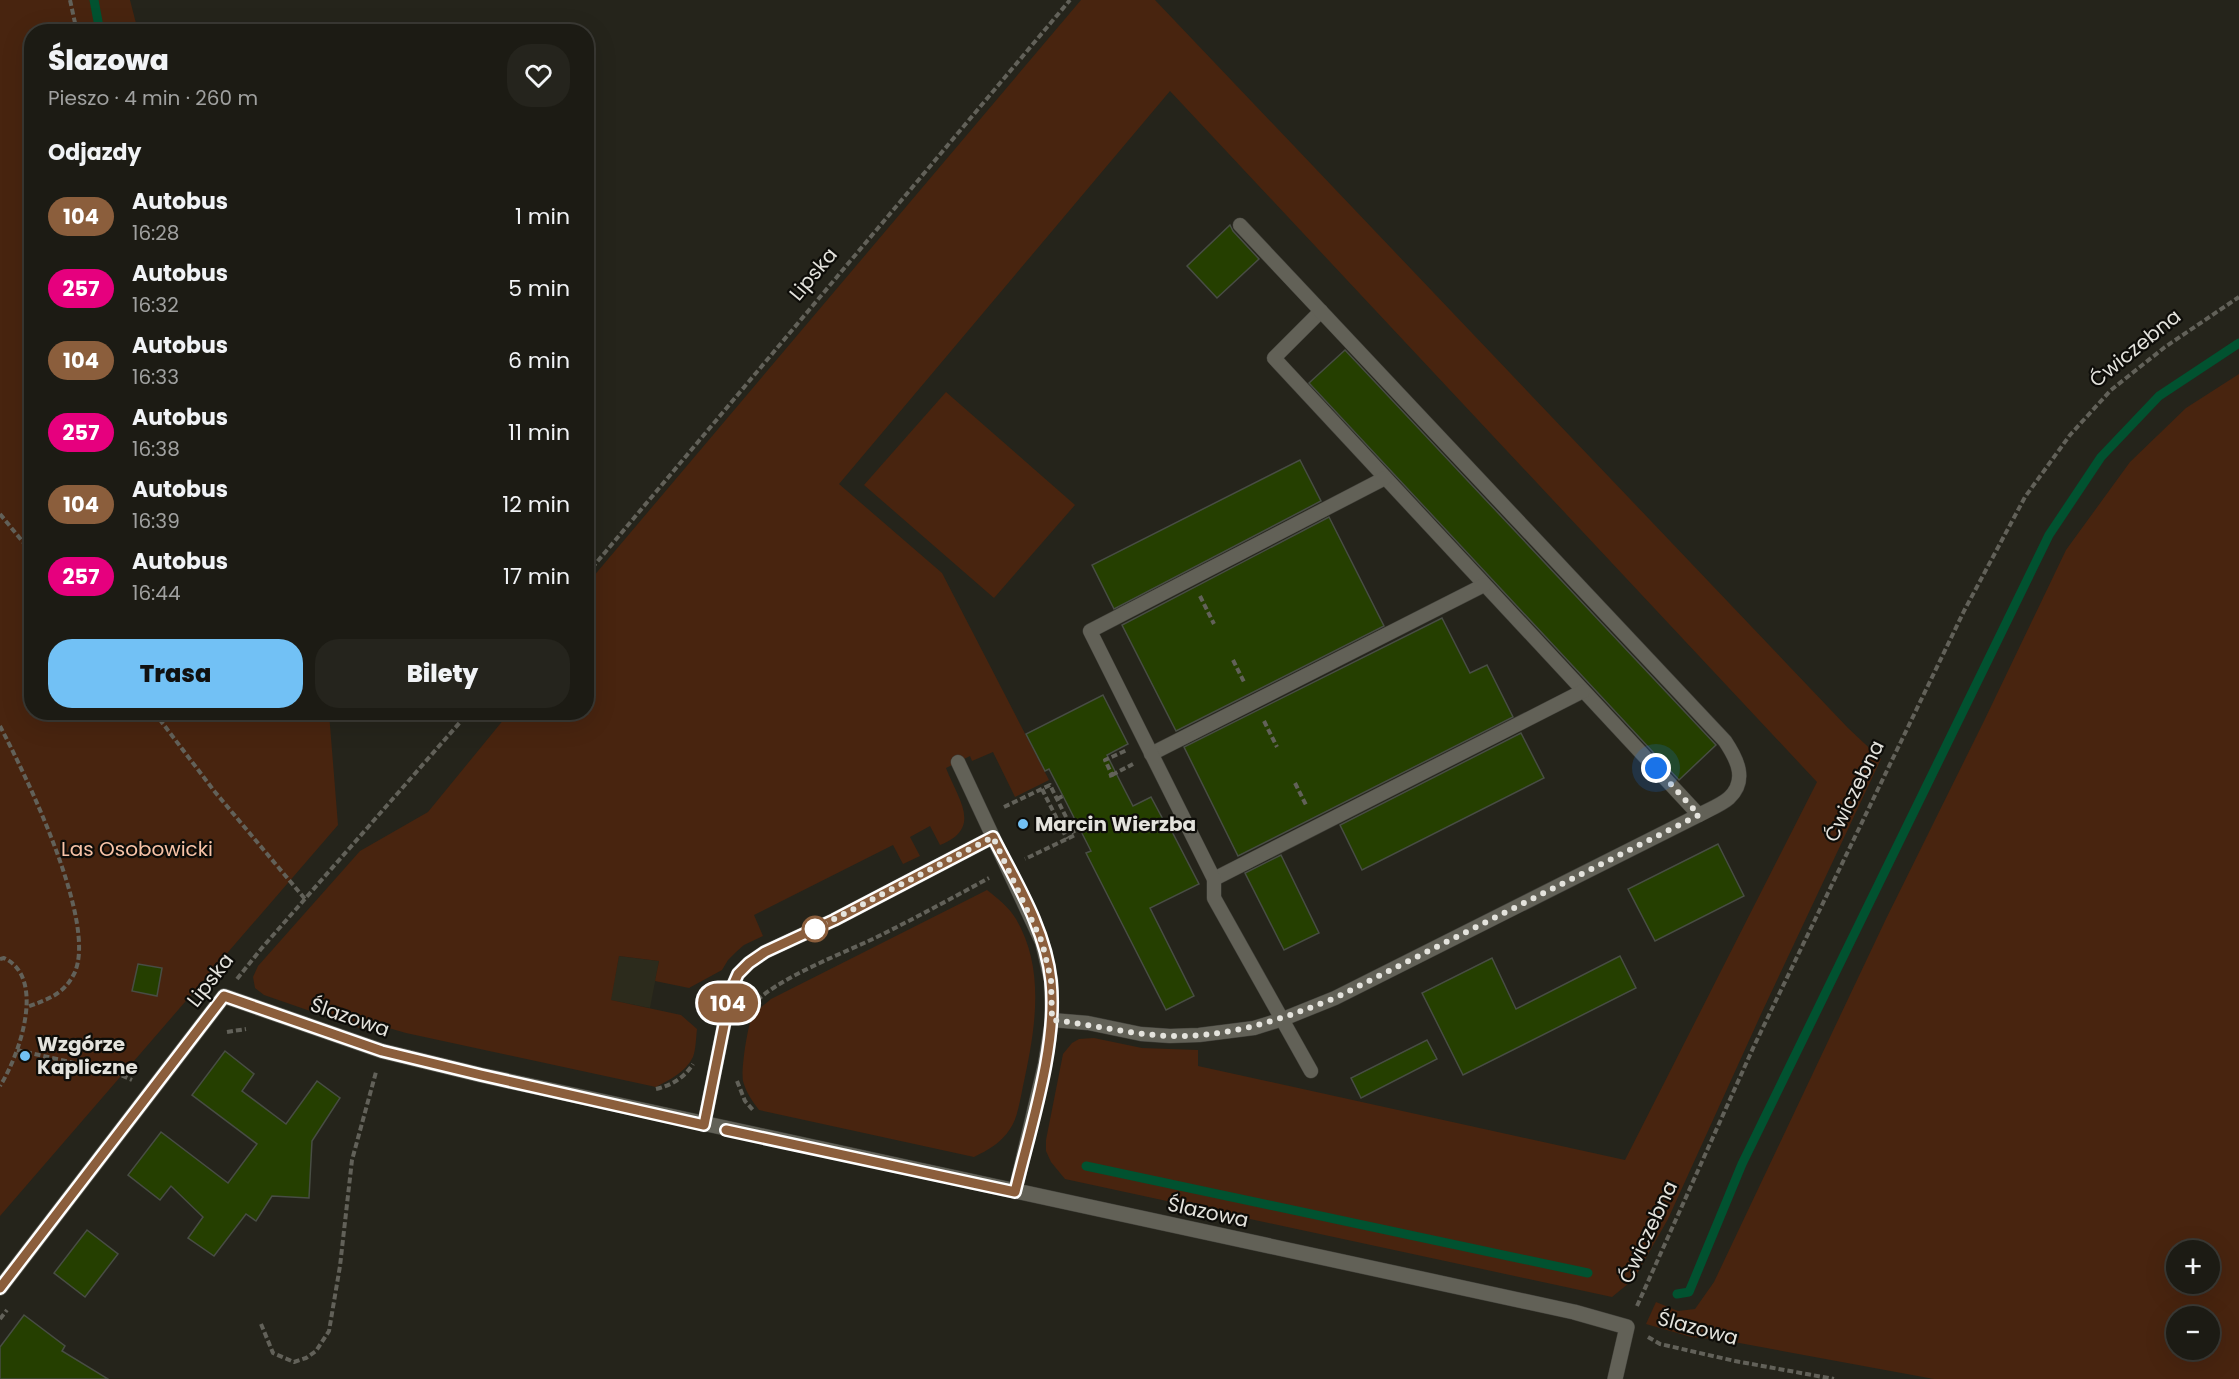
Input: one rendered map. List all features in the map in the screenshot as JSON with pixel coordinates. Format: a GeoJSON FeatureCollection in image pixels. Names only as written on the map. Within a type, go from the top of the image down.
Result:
{"type":"FeatureCollection","features":[{"type":"Feature","properties":{"kind":"street","name":"Ślazowa"},"geometry":{"type":"LineString","coordinates":[[224,996],[382,1051],[481,1075],[1574,1312],[1627,1327]]}},
{"type":"Feature","properties":{"kind":"street","name":"Lipska"},"geometry":{"type":"LineString","coordinates":[[0,1288],[224,996]]}},
{"type":"Feature","properties":{"kind":"street"},"geometry":{"type":"LineString","coordinates":[[1615,1379],[1627,1327]]}},
{"type":"Feature","properties":{"kind":"lane"},"geometry":{"type":"LineString","coordinates":[[1052,1020],[1170,1036],[1254,1028],[1282,1019],[1335,998],[1699,815],[1729,798],[1740,779],[1737,758],[1725,741],[1240,225]]}},
{"type":"Feature","properties":{"kind":"lane"},"geometry":{"type":"LineString","coordinates":[[1321,311],[1274,358],[1699,815]]}},
{"type":"Feature","properties":{"kind":"lane"},"geometry":{"type":"LineString","coordinates":[[1311,1071],[1214,898],[1214,879],[1090,631],[1385,478]]}},
{"type":"Feature","properties":{"kind":"lane"},"geometry":{"type":"LineString","coordinates":[[1151,754],[1484,585]]}},
{"type":"Feature","properties":{"kind":"lane"},"geometry":{"type":"LineString","coordinates":[[1214,879],[1583,691]]}},
{"type":"Feature","properties":{"kind":"lane"},"geometry":{"type":"LineString","coordinates":[[958,762],[1042,942],[1051,980],[1052,1020],[1045,1064],[1015,1192]]}},
{"type":"Feature","properties":{"kind":"lane"},"geometry":{"type":"LineString","coordinates":[[704,1125],[731,990],[738,974],[749,963],[765,952],[834,920],[993,837]]}},
{"type":"Feature","properties":{"kind":"path"},"geometry":{"type":"LineString","coordinates":[[70,0],[75,24]]}},
{"type":"Feature","properties":{"kind":"path","name":"Lipska"},"geometry":{"type":"LineString","coordinates":[[594,565],[1070,0]]}},
{"type":"Feature","properties":{"kind":"path","name":"Ćwiczebna"},"geometry":{"type":"LineString","coordinates":[[1627,1327],[1764,1025],[1964,611],[2025,497],[2070,435],[2111,390],[2165,347],[2239,297]]}},
{"type":"Feature","properties":{"kind":"path"},"geometry":{"type":"LineString","coordinates":[[0,514],[24,543]]}},
{"type":"Feature","properties":{"kind":"path"},"geometry":{"type":"LineString","coordinates":[[1191,579],[1214,624]]}},
{"type":"Feature","properties":{"kind":"path"},"geometry":{"type":"LineString","coordinates":[[160,720],[215,792],[305,899]]}},
{"type":"Feature","properties":{"kind":"path","name":"Lipska"},"geometry":{"type":"LineString","coordinates":[[224,996],[261,949],[462,720]]}},
{"type":"Feature","properties":{"kind":"path"},"geometry":{"type":"LineString","coordinates":[[0,726],[17,758],[63,866],[76,915],[79,954],[74,973],[57,996],[27,1007]]}},
{"type":"Feature","properties":{"kind":"path"},"geometry":{"type":"LineString","coordinates":[[1109,776],[1112,775],[1105,760],[1132,747]]}},
{"type":"Feature","properties":{"kind":"path"},"geometry":{"type":"LineString","coordinates":[[746,1014],[757,1000],[785,981],[884,934],[1008,867],[1076,835],[1050,785],[984,817]]}},
{"type":"Feature","properties":{"kind":"path"},"geometry":{"type":"LineString","coordinates":[[1042,789],[1067,839]]}},
{"type":"Feature","properties":{"kind":"path"},"geometry":{"type":"LineString","coordinates":[[1057,799],[1063,796]]}},
{"type":"Feature","properties":{"kind":"path"},"geometry":{"type":"LineString","coordinates":[[0,959],[4,958],[13,962],[21,972],[27,1007],[23,1033],[8,1074],[0,1086]]}},
{"type":"Feature","properties":{"kind":"path"},"geometry":{"type":"LineString","coordinates":[[217,1036],[242,1029],[250,1030]]}},
{"type":"Feature","properties":{"kind":"path"},"geometry":{"type":"LineString","coordinates":[[17,1050],[114,1072]]}},
{"type":"Feature","properties":{"kind":"path"},"geometry":{"type":"LineString","coordinates":[[648,1090],[670,1085],[684,1076],[696,1058]]}},
{"type":"Feature","properties":{"kind":"path"},"geometry":{"type":"LineString","coordinates":[[261,1324],[273,1353],[294,1362],[316,1352],[328,1331],[339,1266],[352,1160],[377,1069],[369,1067]]}},
{"type":"Feature","properties":{"kind":"path"},"geometry":{"type":"LineString","coordinates":[[737,1072],[736,1082],[745,1101],[754,1111],[761,1114]]}},
{"type":"Feature","properties":{"kind":"path"},"geometry":{"type":"LineString","coordinates":[[0,1319],[7,1310]]}},
{"type":"Feature","properties":{"kind":"path","name":"Ślazowa"},"geometry":{"type":"LineString","coordinates":[[1627,1327],[1660,1344],[1735,1361],[1834,1379]]}},
{"type":"Feature","properties":{"kind":"shaded area"},"geometry":{"type":"Polygon","coordinates":[[[619,956],[659,961],[650,1008],[610,1000],[619,956]]]}},
{"type":"Feature","properties":{"kind":"green space","name":"Las Osobowicki"},"geometry":{"type":"Polygon","coordinates":[[[0,0],[130,0],[136,24],[24,24],[24,720],[330,720],[338,825],[0,1216],[0,0]]]}},
{"type":"Feature","properties":{"kind":"green space"},"geometry":{"type":"Polygon","coordinates":[[[1081,0],[1155,0],[1848,728],[1881,759],[1668,1219],[1634,1279],[1612,1297],[1065,1179],[1051,1162],[1046,1151],[1046,1140],[1063,1054],[1072,1043],[1079,1039],[1094,1038],[1142,1048],[1198,1050],[1198,1066],[1625,1160],[1817,782],[1170,91],[839,484],[942,573],[1049,780],[1015,797],[993,752],[972,761],[970,756],[946,768],[964,811],[961,830],[953,838],[940,845],[930,826],[910,837],[920,856],[903,864],[893,845],[754,915],[763,936],[744,945],[728,960],[722,970],[689,988],[655,981],[659,961],[619,956],[611,1000],[681,1015],[697,1029],[695,1050],[690,1062],[677,1075],[656,1087],[406,1033],[368,1022],[365,1030],[264,995],[255,988],[253,977],[258,966],[360,851],[428,812],[503,720],[594,720],[594,576],[1081,0]]]}},
{"type":"Feature","properties":{"kind":"green space"},"geometry":{"type":"Polygon","coordinates":[[[2239,374],[2239,1379],[1934,1379],[1723,1340],[1691,1337],[1646,1324],[1656,1302],[1678,1311],[1695,1309],[1714,1282],[1885,921],[2066,550],[2130,462],[2186,408],[2239,374]]]}},
{"type":"Feature","properties":{"kind":"green space"},"geometry":{"type":"Polygon","coordinates":[[[946,392],[1075,505],[994,598],[864,485],[946,392]]]}},
{"type":"Feature","properties":{"kind":"green space"},"geometry":{"type":"Polygon","coordinates":[[[987,890],[1016,919],[1025,939],[1035,980],[1034,1022],[1027,1065],[1017,1114],[1003,1138],[974,1157],[759,1110],[748,1093],[743,1076],[749,1025],[760,1008],[771,999],[987,890]]]}},
{"type":"Feature","properties":{"kind":"building"},"geometry":{"type":"Polygon","coordinates":[[[1230,225],[1259,259],[1217,298],[1187,266],[1230,225]]]}},
{"type":"Feature","properties":{"kind":"building"},"geometry":{"type":"Polygon","coordinates":[[[1345,350],[1716,745],[1679,780],[1309,383],[1345,350]]]}},
{"type":"Feature","properties":{"kind":"building"},"geometry":{"type":"Polygon","coordinates":[[[1300,460],[1321,501],[1114,609],[1092,565],[1300,460]]]}},
{"type":"Feature","properties":{"kind":"building"},"geometry":{"type":"Polygon","coordinates":[[[1329,517],[1384,626],[1176,731],[1122,625],[1329,517]]]}},
{"type":"Feature","properties":{"kind":"building"},"geometry":{"type":"Polygon","coordinates":[[[1442,618],[1470,673],[1487,665],[1513,717],[1238,856],[1184,747],[1442,618]]]}},
{"type":"Feature","properties":{"kind":"building"},"geometry":{"type":"Polygon","coordinates":[[[1103,695],[1128,744],[1107,755],[1117,775],[1133,806],[1151,797],[1165,823],[1167,822],[1199,884],[1150,908],[1194,996],[1166,1010],[1086,853],[1091,851],[1049,769],[1045,771],[1026,734],[1103,695]]]}},
{"type":"Feature","properties":{"kind":"building"},"geometry":{"type":"Polygon","coordinates":[[[1521,733],[1544,778],[1362,870],[1340,825],[1521,733]]]}},
{"type":"Feature","properties":{"kind":"building"},"geometry":{"type":"Polygon","coordinates":[[[1718,844],[1744,896],[1655,941],[1628,889],[1718,844]]]}},
{"type":"Feature","properties":{"kind":"building"},"geometry":{"type":"Polygon","coordinates":[[[1281,855],[1319,933],[1284,950],[1245,873],[1281,855]]]}},
{"type":"Feature","properties":{"kind":"building"},"geometry":{"type":"Polygon","coordinates":[[[1620,956],[1636,988],[1463,1075],[1422,993],[1492,958],[1516,1009],[1620,956]]]}},
{"type":"Feature","properties":{"kind":"building"},"geometry":{"type":"Polygon","coordinates":[[[138,964],[162,968],[157,996],[132,991],[138,964]]]}},
{"type":"Feature","properties":{"kind":"building"},"geometry":{"type":"Polygon","coordinates":[[[1427,1040],[1437,1059],[1361,1098],[1351,1078],[1427,1040]]]}},
{"type":"Feature","properties":{"kind":"building"},"geometry":{"type":"Polygon","coordinates":[[[225,1051],[254,1074],[242,1091],[286,1124],[317,1081],[340,1098],[312,1141],[309,1198],[272,1196],[256,1221],[246,1214],[214,1256],[188,1238],[203,1217],[171,1186],[160,1200],[128,1175],[161,1132],[228,1183],[257,1144],[192,1095],[225,1051]]]}},
{"type":"Feature","properties":{"kind":"building"},"geometry":{"type":"Polygon","coordinates":[[[87,1230],[118,1254],[85,1297],[54,1273],[87,1230]]]}},
{"type":"Feature","properties":{"kind":"building"},"geometry":{"type":"Polygon","coordinates":[[[24,1315],[65,1346],[62,1351],[108,1379],[0,1379],[0,1347],[24,1315]]]}},
{"type":"Feature","properties":{"kind":"waterway"},"geometry":{"type":"LineString","coordinates":[[94,0],[98,24]]}},
{"type":"Feature","properties":{"kind":"waterway"},"geometry":{"type":"LineString","coordinates":[[1677,1294],[1689,1292],[1742,1164],[2049,535],[2101,457],[2159,396],[2239,343]]}},
{"type":"Feature","properties":{"kind":"waterway"},"geometry":{"type":"LineString","coordinates":[[1086,1166],[1588,1273]]}},
{"type":"Feature","properties":{"kind":"bus line","name":"104"},"geometry":{"type":"LineString","coordinates":[[0,1288],[224,996],[382,1051],[704,1125],[731,990],[738,974],[749,963],[765,952],[834,920],[993,837],[1042,942],[1051,980],[1052,1020],[1045,1064],[1015,1192],[726,1130]]}},
{"type":"Feature","properties":{"kind":"place","name":"Marcin Wierzba"},"geometry":{"type":"Point","coordinates":[1023,824]}},
{"type":"Feature","properties":{"kind":"place","name":"Wzgórze Kapliczne"},"geometry":{"type":"Point","coordinates":[25,1056]}},
{"type":"Feature","properties":{"kind":"route"},"geometry":{"type":"LineString","coordinates":[[815,929],[993,837],[1042,942],[1051,980],[1052,1020],[1088,1023],[1141,1034],[1170,1036],[1254,1028],[1335,998],[1699,815],[1656,768]]}}]}
